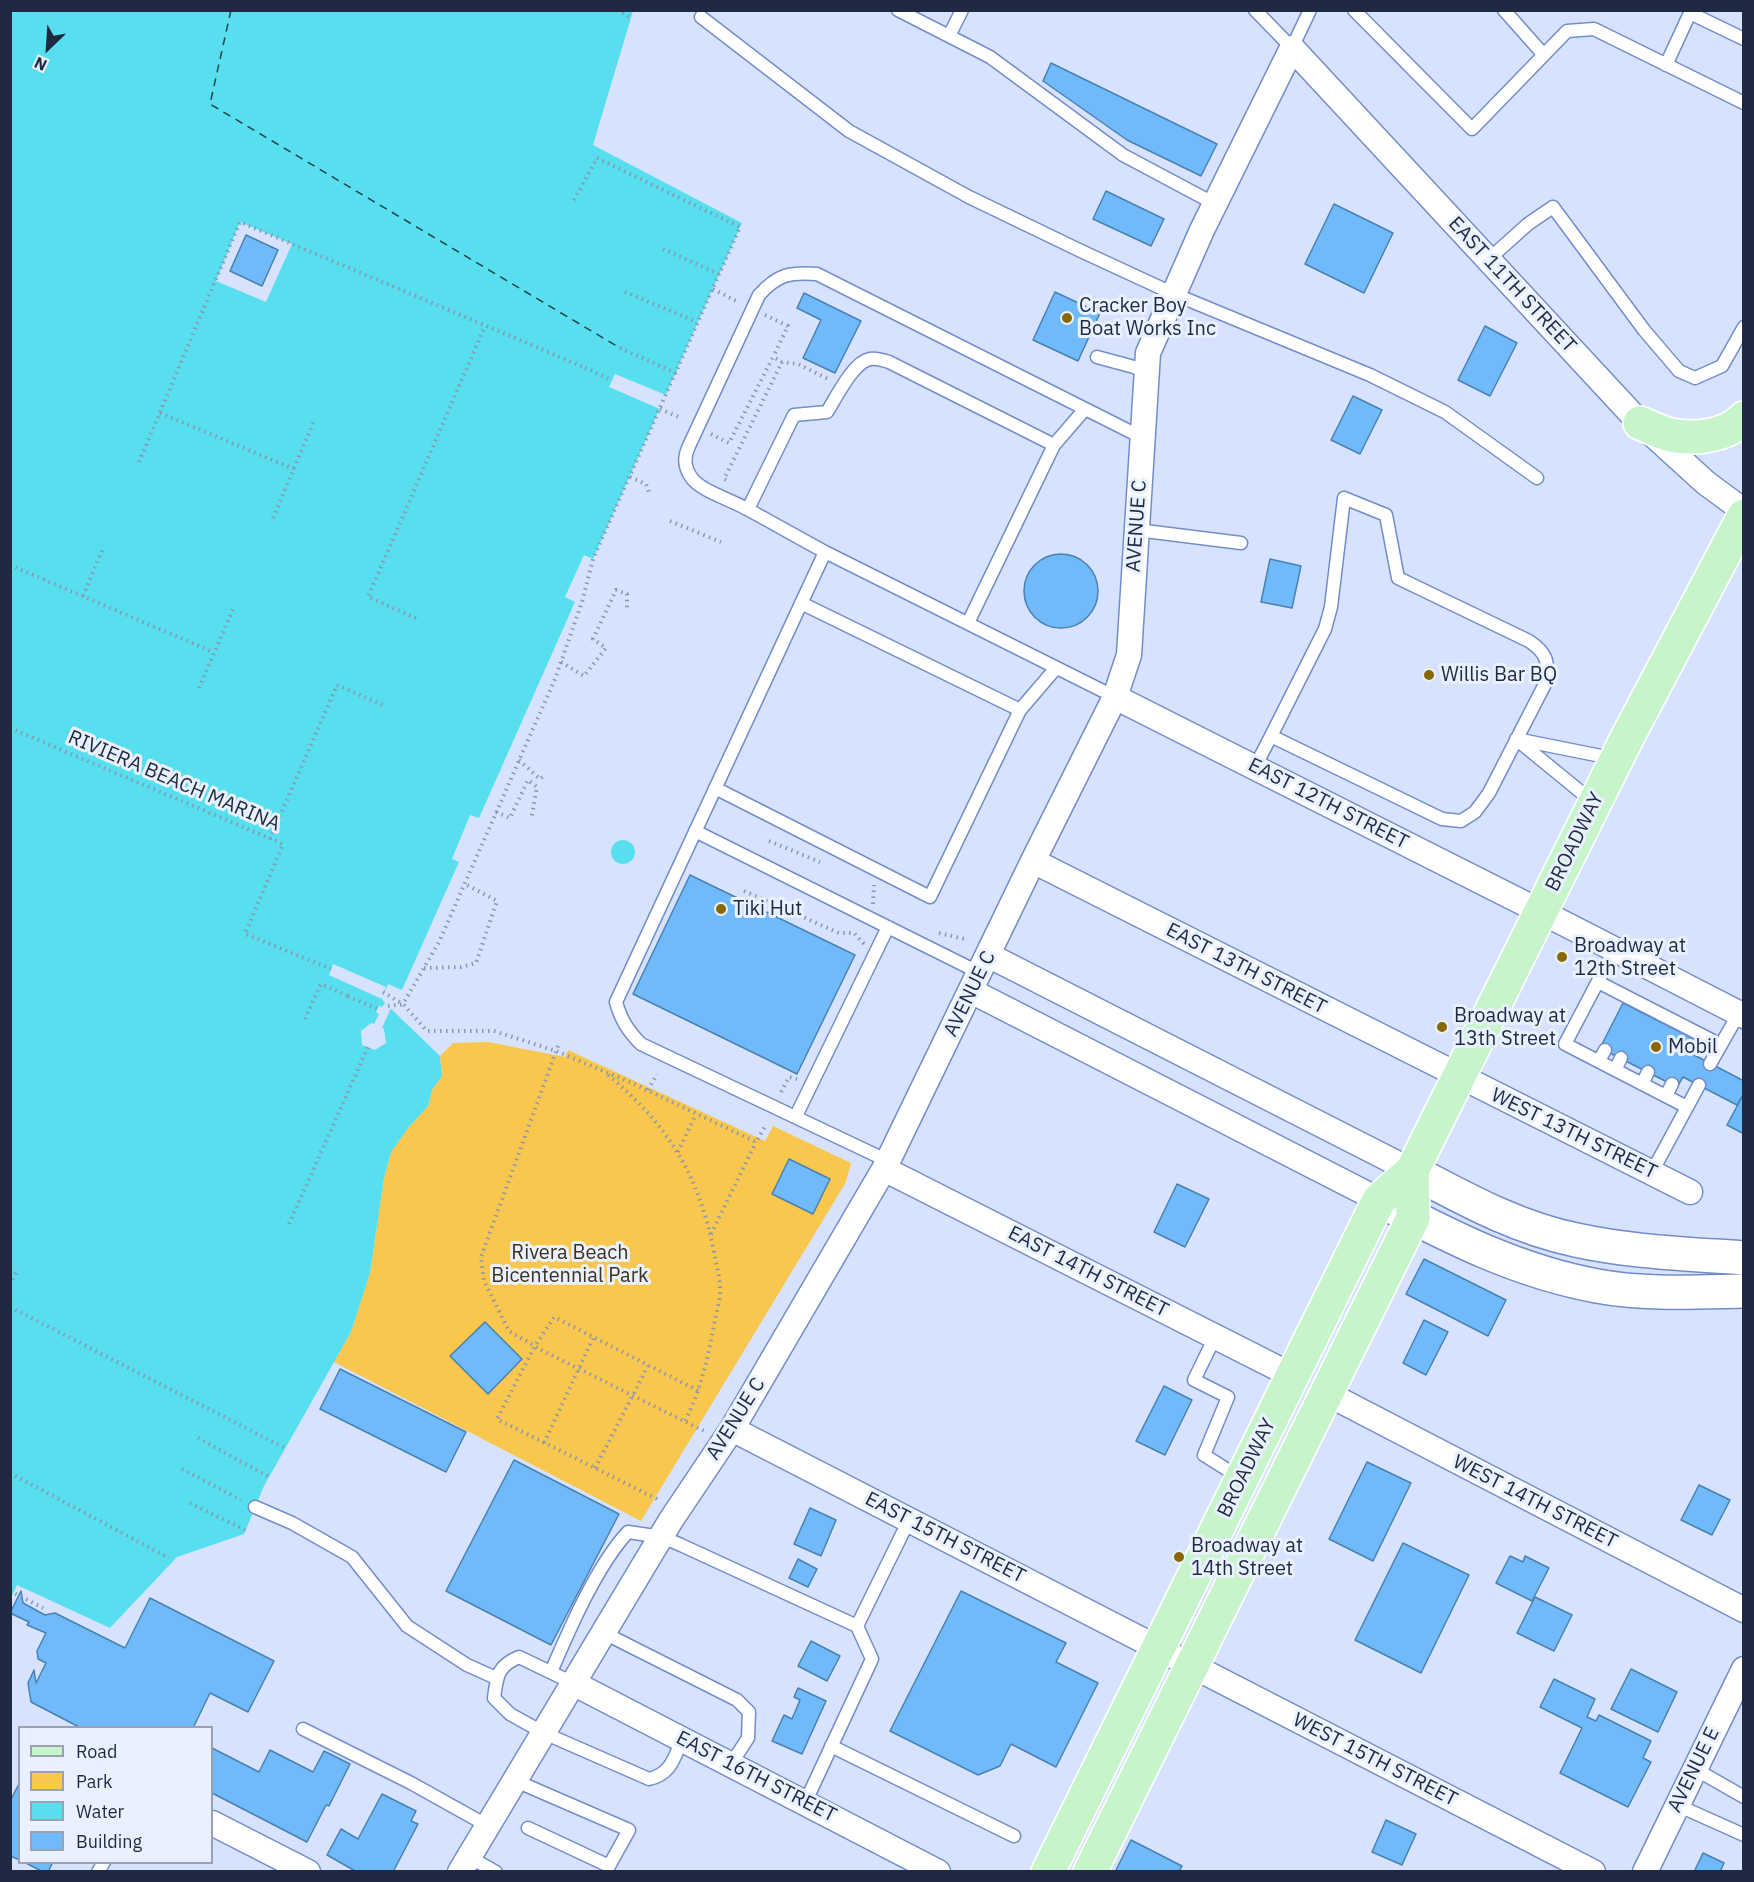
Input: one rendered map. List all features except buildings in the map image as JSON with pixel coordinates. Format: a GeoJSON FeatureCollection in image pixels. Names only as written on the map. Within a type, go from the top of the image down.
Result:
{"type":"FeatureCollection","features":[{"type":"Feature","properties":{"kind":"main road"},"geometry":{"type":"LineString","coordinates":[[1640,423],[1670,435],[1688,437],[1722,433],[1743,418]]}},
{"type":"Feature","properties":{"kind":"main road","name":"BROADWAY"},"geometry":{"type":"LineString","coordinates":[[1048,1872],[1379,1200],[1412,1171],[1617,759],[1743,516]]}},
{"type":"Feature","properties":{"kind":"main road","name":"BROADWAY"},"geometry":{"type":"LineString","coordinates":[[1090,1872],[1413,1218],[1412,1171]]}},
{"type":"Feature","properties":{"kind":"street","name":"AVENUE C"},"geometry":{"type":"LineString","coordinates":[[465,1864],[662,1537],[732,1429],[886,1165],[1115,697],[1129,655],[1148,353],[1215,204],[1292,48]]}},
{"type":"Feature","properties":{"kind":"street","name":"EAST 11TH STREET"},"geometry":{"type":"LineString","coordinates":[[1292,48],[1640,423],[1706,483],[1743,511]]}},
{"type":"Feature","properties":{"kind":"street","name":"EAST 12TH STREET"},"geometry":{"type":"LineString","coordinates":[[1115,697],[1741,1015]]}},
{"type":"Feature","properties":{"kind":"street","name":"EAST 13TH STREET"},"geometry":{"type":"LineString","coordinates":[[1033,861],[1459,1077]]}},
{"type":"Feature","properties":{"kind":"street"},"geometry":{"type":"LineString","coordinates":[[980,973],[1412,1171],[1505,1218],[1575,1240],[1611,1247],[1743,1258]]}},
{"type":"Feature","properties":{"kind":"street"},"geometry":{"type":"LineString","coordinates":[[980,973],[1379,1200],[1490,1255],[1562,1278],[1598,1286],[1671,1292],[1743,1291]]}},
{"type":"Feature","properties":{"kind":"street","name":"WEST 13TH STREET"},"geometry":{"type":"LineString","coordinates":[[1459,1077],[1690,1192]]}},
{"type":"Feature","properties":{"kind":"street","name":"EAST 14TH STREET"},"geometry":{"type":"LineString","coordinates":[[886,1165],[1293,1376]]}},
{"type":"Feature","properties":{"kind":"street","name":"WEST 14TH STREET"},"geometry":{"type":"LineString","coordinates":[[1326,1393],[1743,1610]]}},
{"type":"Feature","properties":{"kind":"street","name":"EAST 15TH STREET"},"geometry":{"type":"LineString","coordinates":[[732,1429],[1158,1648]]}},
{"type":"Feature","properties":{"kind":"street","name":"WEST 15TH STREET"},"geometry":{"type":"LineString","coordinates":[[1158,1648],[1593,1872]]}},
{"type":"Feature","properties":{"kind":"street","name":"AVENUE E"},"geometry":{"type":"LineString","coordinates":[[1645,1872],[1743,1669]]}},
{"type":"Feature","properties":{"kind":"street","name":"EAST 16TH STREET"},"geometry":{"type":"LineString","coordinates":[[573,1683],[938,1872]]}},
{"type":"Feature","properties":{"kind":"street"},"geometry":{"type":"LineString","coordinates":[[213,1824],[308,1872]]}},
{"type":"Feature","properties":{"kind":"lane"},"geometry":{"type":"LineString","coordinates":[[898,10],[990,57],[1123,155],[1215,204]]}},
{"type":"Feature","properties":{"kind":"lane"},"geometry":{"type":"LineString","coordinates":[[949,36],[962,10]]}},
{"type":"Feature","properties":{"kind":"lane"},"geometry":{"type":"LineString","coordinates":[[1255,10],[1292,48],[1310,10]]}},
{"type":"Feature","properties":{"kind":"lane"},"geometry":{"type":"LineString","coordinates":[[1354,10],[1472,129],[1567,31],[1594,29],[1743,103]]}},
{"type":"Feature","properties":{"kind":"lane"},"geometry":{"type":"LineString","coordinates":[[1504,10],[1543,54]]}},
{"type":"Feature","properties":{"kind":"lane"},"geometry":{"type":"LineString","coordinates":[[1666,65],[1690,13],[1743,39]]}},
{"type":"Feature","properties":{"kind":"lane"},"geometry":{"type":"LineString","coordinates":[[701,18],[849,131],[969,197],[1174,294],[1370,375],[1444,412],[1537,478]]}},
{"type":"Feature","properties":{"kind":"lane"},"geometry":{"type":"LineString","coordinates":[[1489,259],[1528,224],[1552,207],[1644,330],[1679,371],[1695,378],[1722,366],[1743,327]]}},
{"type":"Feature","properties":{"kind":"lane"},"geometry":{"type":"LineString","coordinates":[[1115,697],[825,552],[698,484],[686,468],[685,456],[759,295],[777,278],[796,272],[818,274],[1143,438]]}},
{"type":"Feature","properties":{"kind":"lane"},"geometry":{"type":"LineString","coordinates":[[1097,357],[1147,373]]}},
{"type":"Feature","properties":{"kind":"lane"},"geometry":{"type":"LineString","coordinates":[[748,509],[794,416],[827,412],[854,369],[867,359],[878,358],[900,367],[1054,445]]}},
{"type":"Feature","properties":{"kind":"lane"},"geometry":{"type":"LineString","coordinates":[[968,623],[1054,445],[1085,409]]}},
{"type":"Feature","properties":{"kind":"lane"},"geometry":{"type":"LineString","coordinates":[[1255,767],[1325,630],[1331,607],[1344,498],[1386,515],[1398,578],[1529,641],[1541,649],[1548,666],[1546,682],[1489,793],[1475,812],[1461,820],[1442,819],[1271,736]]}},
{"type":"Feature","properties":{"kind":"lane"},"geometry":{"type":"LineString","coordinates":[[1137,530],[1241,543]]}},
{"type":"Feature","properties":{"kind":"lane"},"geometry":{"type":"LineString","coordinates":[[825,552],[616,1002],[627,1030],[641,1044],[796,1116],[886,1165]]}},
{"type":"Feature","properties":{"kind":"lane"},"geometry":{"type":"LineString","coordinates":[[801,603],[1020,711]]}},
{"type":"Feature","properties":{"kind":"lane"},"geometry":{"type":"LineString","coordinates":[[715,788],[930,897],[1020,711],[1056,668]]}},
{"type":"Feature","properties":{"kind":"lane"},"geometry":{"type":"LineString","coordinates":[[1516,739],[1617,759]]}},
{"type":"Feature","properties":{"kind":"lane"},"geometry":{"type":"LineString","coordinates":[[1516,739],[1595,804]]}},
{"type":"Feature","properties":{"kind":"lane"},"geometry":{"type":"LineString","coordinates":[[695,831],[980,973]]}},
{"type":"Feature","properties":{"kind":"lane"},"geometry":{"type":"LineString","coordinates":[[796,1116],[888,927]]}},
{"type":"Feature","properties":{"kind":"lane"},"geometry":{"type":"LineString","coordinates":[[1615,950],[1565,1044],[1602,1056],[1618,1064],[1645,1078],[1666,1096],[1687,1107]]}},
{"type":"Feature","properties":{"kind":"lane"},"geometry":{"type":"LineString","coordinates":[[1598,982],[1646,1011],[1721,1045]]}},
{"type":"Feature","properties":{"kind":"lane"},"geometry":{"type":"LineString","coordinates":[[1710,1064],[1741,1015]]}},
{"type":"Feature","properties":{"kind":"lane"},"geometry":{"type":"LineString","coordinates":[[1666,1096],[1672,1084]]}},
{"type":"Feature","properties":{"kind":"lane"},"geometry":{"type":"LineString","coordinates":[[1652,1172],[1699,1085]]}},
{"type":"Feature","properties":{"kind":"lane"},"geometry":{"type":"LineString","coordinates":[[1215,1336],[1194,1380],[1228,1397],[1204,1455],[1242,1479]]}},
{"type":"Feature","properties":{"kind":"lane"},"geometry":{"type":"LineString","coordinates":[[255,1507],[292,1522],[352,1557],[407,1626],[467,1665],[496,1678]]}},
{"type":"Feature","properties":{"kind":"lane"},"geometry":{"type":"LineString","coordinates":[[857,1626],[909,1520]]}},
{"type":"Feature","properties":{"kind":"lane"},"geometry":{"type":"LineString","coordinates":[[551,1672],[565,1639],[617,1544],[628,1532],[662,1537],[857,1626],[872,1659],[805,1803]]}},
{"type":"Feature","properties":{"kind":"lane"},"geometry":{"type":"LineString","coordinates":[[604,1633],[737,1700],[749,1712],[748,1738],[731,1764]]}},
{"type":"Feature","properties":{"kind":"lane"},"geometry":{"type":"LineString","coordinates":[[573,1683],[519,1658],[505,1663],[496,1678],[494,1698],[510,1714],[544,1733],[649,1779],[660,1776],[670,1767],[682,1740]]}},
{"type":"Feature","properties":{"kind":"lane"},"geometry":{"type":"LineString","coordinates":[[303,1729],[411,1783],[488,1826]]}},
{"type":"Feature","properties":{"kind":"lane"},"geometry":{"type":"LineString","coordinates":[[831,1746],[1014,1836]]}},
{"type":"Feature","properties":{"kind":"lane"},"geometry":{"type":"LineString","coordinates":[[1695,1768],[1743,1797]]}},
{"type":"Feature","properties":{"kind":"lane"},"geometry":{"type":"LineString","coordinates":[[516,1781],[629,1830],[609,1866],[528,1828]]}},
{"type":"Feature","properties":{"kind":"lane"},"geometry":{"type":"LineString","coordinates":[[1677,1805],[1743,1835]]}},
{"type":"Feature","properties":{"kind":"lane"},"geometry":{"type":"LineString","coordinates":[[465,1864],[496,1872]]}},
{"type":"Feature","properties":{"kind":"path"},"geometry":{"type":"LineString","coordinates":[[617,10],[631,18]]}},
{"type":"Feature","properties":{"kind":"path"},"geometry":{"type":"LineString","coordinates":[[403,1004],[440,942],[519,760],[561,662],[582,602],[593,559],[740,226],[597,158],[574,200]]}},
{"type":"Feature","properties":{"kind":"path"},"geometry":{"type":"LineString","coordinates":[[139,462],[240,222],[586,368]]}},
{"type":"Feature","properties":{"kind":"path"},"geometry":{"type":"LineString","coordinates":[[663,249],[719,274]]}},
{"type":"Feature","properties":{"kind":"path"},"geometry":{"type":"LineString","coordinates":[[713,289],[736,301]]}},
{"type":"Feature","properties":{"kind":"path"},"geometry":{"type":"LineString","coordinates":[[625,292],[697,322]]}},
{"type":"Feature","properties":{"kind":"path"},"geometry":{"type":"LineString","coordinates":[[711,433],[729,443],[788,326],[763,314]]}},
{"type":"Feature","properties":{"kind":"path"},"geometry":{"type":"LineString","coordinates":[[416,618],[368,597],[485,326]]}},
{"type":"Feature","properties":{"kind":"path"},"geometry":{"type":"LineString","coordinates":[[620,348],[676,372]]}},
{"type":"Feature","properties":{"kind":"path"},"geometry":{"type":"LineString","coordinates":[[551,353],[612,380]]}},
{"type":"Feature","properties":{"kind":"path"},"geometry":{"type":"LineString","coordinates":[[774,357],[782,362],[798,364],[843,387]]}},
{"type":"Feature","properties":{"kind":"path"},"geometry":{"type":"LineString","coordinates":[[733,484],[724,479],[782,362]]}},
{"type":"Feature","properties":{"kind":"path"},"geometry":{"type":"LineString","coordinates":[[660,409],[681,418]]}},
{"type":"Feature","properties":{"kind":"path"},"geometry":{"type":"LineString","coordinates":[[160,413],[294,469]]}},
{"type":"Feature","properties":{"kind":"path"},"geometry":{"type":"LineString","coordinates":[[273,518],[314,421]]}},
{"type":"Feature","properties":{"kind":"path"},"geometry":{"type":"LineString","coordinates":[[630,477],[646,484],[649,492]]}},
{"type":"Feature","properties":{"kind":"path"},"geometry":{"type":"LineString","coordinates":[[670,521],[721,542]]}},
{"type":"Feature","properties":{"kind":"path"},"geometry":{"type":"LineString","coordinates":[[83,596],[104,546]]}},
{"type":"Feature","properties":{"kind":"path"},"geometry":{"type":"LineString","coordinates":[[10,565],[213,652]]}},
{"type":"Feature","properties":{"kind":"path"},"geometry":{"type":"LineString","coordinates":[[561,662],[584,676],[606,648],[593,639],[616,590],[627,594],[627,608]]}},
{"type":"Feature","properties":{"kind":"path"},"geometry":{"type":"LineString","coordinates":[[199,688],[233,609]]}},
{"type":"Feature","properties":{"kind":"path"},"geometry":{"type":"LineString","coordinates":[[270,838],[337,686],[385,706]]}},
{"type":"Feature","properties":{"kind":"path","name":"RIVIERA BEACH MARINA"},"geometry":{"type":"LineString","coordinates":[[10,728],[284,844],[245,934],[331,969]]}},
{"type":"Feature","properties":{"kind":"path"},"geometry":{"type":"LineString","coordinates":[[519,760],[540,779],[546,774]]}},
{"type":"Feature","properties":{"kind":"path"},"geometry":{"type":"LineString","coordinates":[[496,812],[510,818],[528,780],[537,787],[531,820]]}},
{"type":"Feature","properties":{"kind":"path"},"geometry":{"type":"LineString","coordinates":[[769,841],[822,862]]}},
{"type":"Feature","properties":{"kind":"path"},"geometry":{"type":"LineString","coordinates":[[423,969],[461,967],[476,963],[490,930],[497,901],[465,884]]}},
{"type":"Feature","properties":{"kind":"path"},"geometry":{"type":"LineString","coordinates":[[873,906],[874,884]]}},
{"type":"Feature","properties":{"kind":"path"},"geometry":{"type":"LineString","coordinates":[[744,891],[839,933],[854,933],[868,950]]}},
{"type":"Feature","properties":{"kind":"path"},"geometry":{"type":"LineString","coordinates":[[305,1019],[321,984],[377,1009]]}},
{"type":"Feature","properties":{"kind":"path"},"geometry":{"type":"LineString","coordinates":[[328,987],[350,997]]}},
{"type":"Feature","properties":{"kind":"path"},"geometry":{"type":"LineString","coordinates":[[383,992],[403,1004],[427,1031],[494,1031],[557,1048],[756,1142]]}},
{"type":"Feature","properties":{"kind":"path"},"geometry":{"type":"LineString","coordinates":[[388,1006],[403,1004]]}},
{"type":"Feature","properties":{"kind":"path"},"geometry":{"type":"LineString","coordinates":[[289,1224],[368,1047]]}},
{"type":"Feature","properties":{"kind":"path"},"geometry":{"type":"LineString","coordinates":[[557,1048],[481,1257],[484,1281],[509,1332],[706,1432]]}},
{"type":"Feature","properties":{"kind":"path"},"geometry":{"type":"LineString","coordinates":[[606,1072],[635,1097],[666,1133],[685,1163],[707,1218],[721,1289],[699,1391],[685,1421]]}},
{"type":"Feature","properties":{"kind":"path"},"geometry":{"type":"LineString","coordinates":[[648,1090],[657,1074]]}},
{"type":"Feature","properties":{"kind":"path"},"geometry":{"type":"LineString","coordinates":[[772,1091],[780,1093],[789,1077],[800,1080]]}},
{"type":"Feature","properties":{"kind":"path"},"geometry":{"type":"LineString","coordinates":[[678,1152],[696,1114]]}},
{"type":"Feature","properties":{"kind":"path"},"geometry":{"type":"LineString","coordinates":[[710,1234],[766,1125]]}},
{"type":"Feature","properties":{"kind":"path"},"geometry":{"type":"LineString","coordinates":[[10,1285],[16,1274]]}},
{"type":"Feature","properties":{"kind":"path"},"geometry":{"type":"LineString","coordinates":[[10,1307],[285,1448]]}},
{"type":"Feature","properties":{"kind":"path"},"geometry":{"type":"LineString","coordinates":[[657,1499],[497,1419],[554,1317],[699,1391]]}},
{"type":"Feature","properties":{"kind":"path"},"geometry":{"type":"LineString","coordinates":[[544,1443],[594,1336]]}},
{"type":"Feature","properties":{"kind":"path"},"geometry":{"type":"LineString","coordinates":[[595,1468],[648,1366]]}},
{"type":"Feature","properties":{"kind":"path"},"geometry":{"type":"LineString","coordinates":[[198,1438],[269,1477]]}},
{"type":"Feature","properties":{"kind":"path"},"geometry":{"type":"LineString","coordinates":[[183,1469],[255,1507]]}},
{"type":"Feature","properties":{"kind":"path"},"geometry":{"type":"LineString","coordinates":[[10,1473],[169,1558]]}},
{"type":"Feature","properties":{"kind":"path"},"geometry":{"type":"LineString","coordinates":[[190,1503],[245,1530]]}},
{"type":"Feature","properties":{"kind":"path"},"geometry":{"type":"LineString","coordinates":[[10,1591],[43,1608]]}},
{"type":"Feature","properties":{"kind":"green space","name":"Rivera Beach Bicentennial Park"},"geometry":{"type":"Polygon","coordinates":[[[488,1042],[565,1057],[568,1050],[765,1141],[773,1126],[851,1163],[846,1182],[641,1521],[334,1362],[351,1332],[370,1273],[384,1178],[391,1152],[428,1106],[432,1090],[442,1076],[440,1056],[453,1043],[488,1042]]]}},
{"type":"Feature","properties":{"kind":"water"},"geometry":{"type":"Polygon","coordinates":[[[11,11],[633,11],[593,145],[742,223],[593,559],[584,555],[565,597],[575,602],[479,818],[470,815],[452,859],[459,862],[402,990],[388,984],[382,999],[440,1056],[442,1076],[432,1090],[428,1106],[391,1152],[384,1178],[370,1273],[351,1332],[264,1486],[244,1534],[177,1557],[110,1628],[17,1585],[11,1598],[11,11]]]}},
{"type":"Feature","properties":{"kind":"water"},"geometry":{"type":"Polygon","coordinates":[[[623,840],[632,843],[635,852],[632,861],[623,864],[614,861],[611,852],[614,843],[623,840]]]}},
{"type":"Feature","properties":{"kind":"pier"},"geometry":{"type":"Polygon","coordinates":[[[240,222],[292,244],[266,302],[216,281],[240,222]]]}},
{"type":"Feature","properties":{"kind":"pier"},"geometry":{"type":"Polygon","coordinates":[[[615,374],[666,395],[660,409],[609,387],[615,374]]]}},
{"type":"Feature","properties":{"kind":"pier"},"geometry":{"type":"Polygon","coordinates":[[[333,964],[386,987],[382,999],[329,975],[333,964]]]}},
{"type":"Feature","properties":{"kind":"pier"},"geometry":{"type":"Polygon","coordinates":[[[385,1003],[391,1008],[382,1028],[386,1043],[375,1050],[362,1045],[361,1031],[371,1023],[374,1024],[379,1014],[376,1012],[379,1006],[382,1007],[385,1003]]]}},
{"type":"Feature","properties":{"kind":"ferry route"},"geometry":{"type":"LineString","coordinates":[[231,10],[210,104],[620,348]]}},
{"type":"Feature","properties":{"kind":"place","name":"Cracker Boy Boat Works Inc"},"geometry":{"type":"Point","coordinates":[1067,318]}},
{"type":"Feature","properties":{"kind":"place","name":"Willis Bar BQ"},"geometry":{"type":"Point","coordinates":[1429,675]}},
{"type":"Feature","properties":{"kind":"place","name":"Tiki Hut"},"geometry":{"type":"Point","coordinates":[721,909]}},
{"type":"Feature","properties":{"kind":"place","name":"Broadway at 12th Street"},"geometry":{"type":"Point","coordinates":[1562,957]}},
{"type":"Feature","properties":{"kind":"place","name":"Broadway at 13th Street"},"geometry":{"type":"Point","coordinates":[1442,1027]}},
{"type":"Feature","properties":{"kind":"place","name":"Mobil"},"geometry":{"type":"Point","coordinates":[1656,1047]}},
{"type":"Feature","properties":{"kind":"place","name":"Broadway at 14th Street"},"geometry":{"type":"Point","coordinates":[1179,1557]}}]}
